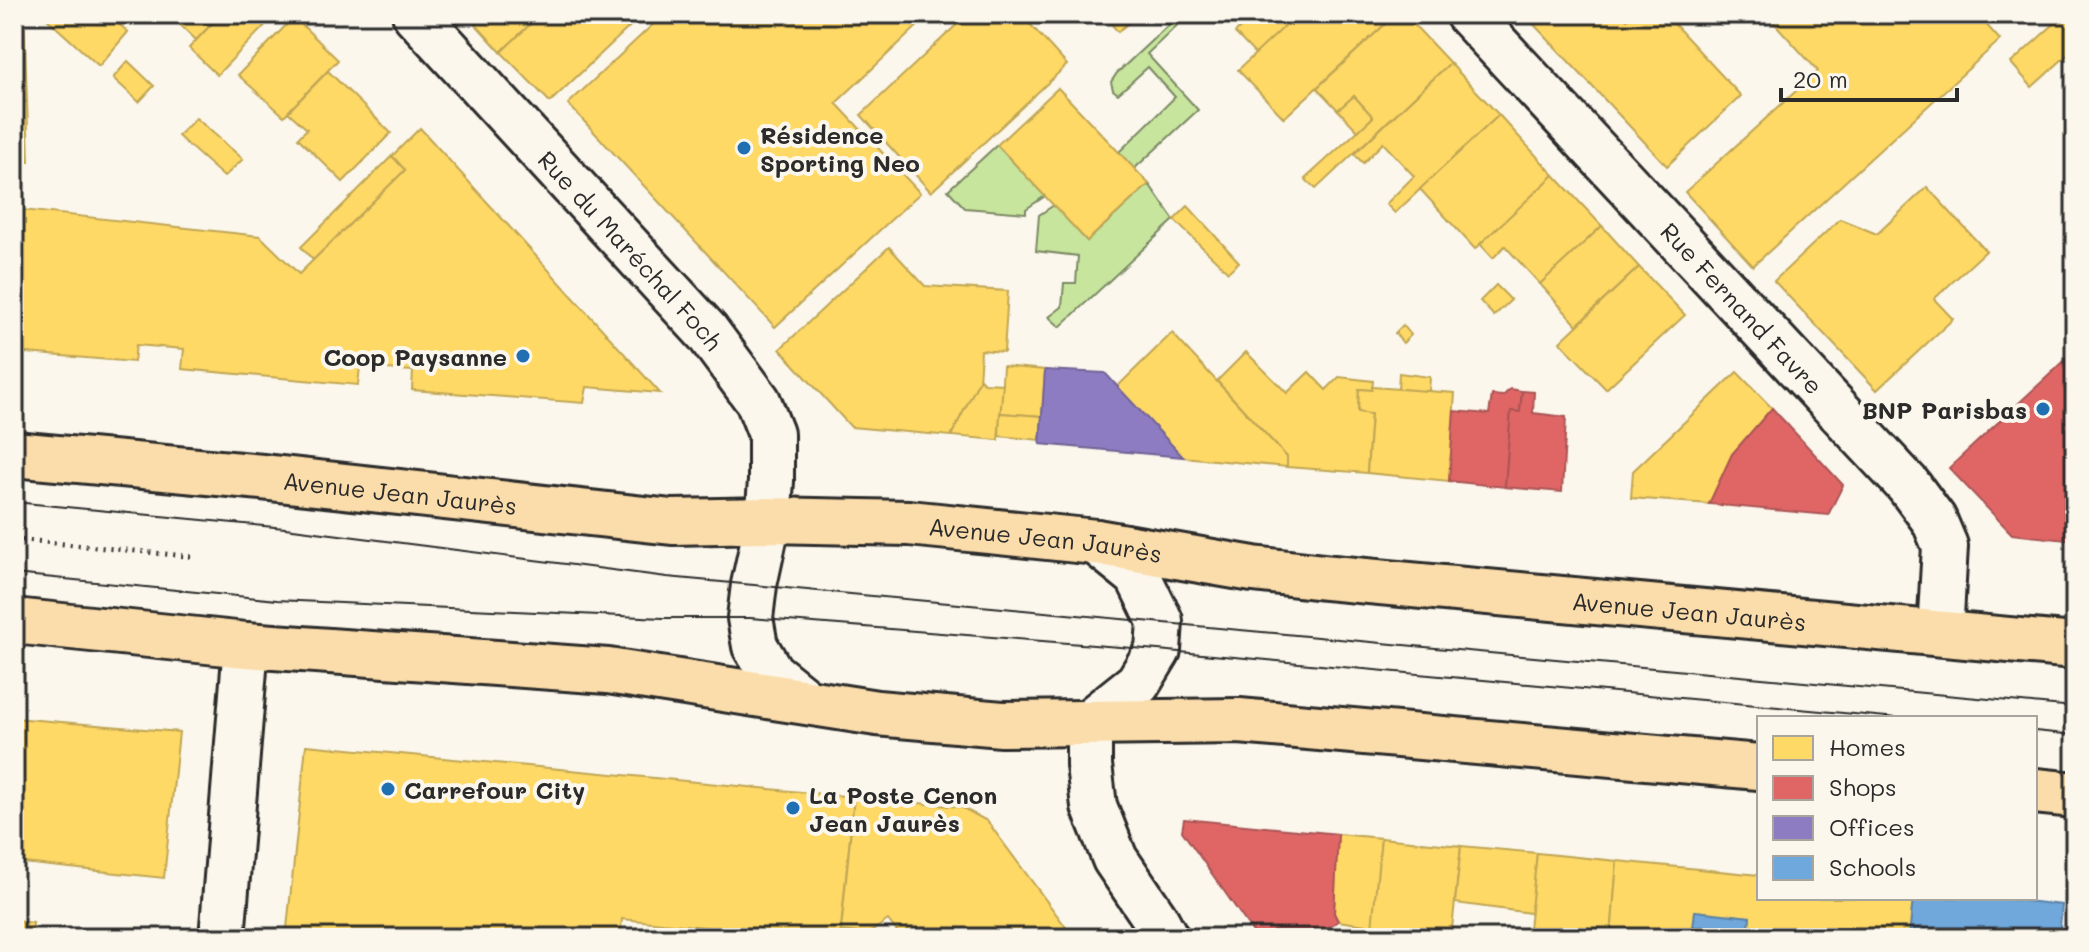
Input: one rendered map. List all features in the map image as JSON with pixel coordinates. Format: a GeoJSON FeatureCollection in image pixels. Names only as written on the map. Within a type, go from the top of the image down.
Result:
{"type":"FeatureCollection","features":[{"type":"Feature","properties":{"kind":"main road","name":"Avenue Jean Jaurès"},"geometry":{"type":"LineString","coordinates":[[14,454],[262,477],[672,522],[768,520],[909,523],[1096,542],[1253,569],[1324,577],[2075,646]]}},
{"type":"Feature","properties":{"kind":"main road"},"geometry":{"type":"LineString","coordinates":[[14,621],[246,645],[608,671],[877,713],[1002,724],[1239,721],[1757,767]]}},
{"type":"Feature","properties":{"kind":"main road"},"geometry":{"type":"LineString","coordinates":[[2037,791],[2075,795]]}},
{"type":"Feature","properties":{"kind":"street","name":"Rue du Maréchal Foch"},"geometry":{"type":"LineString","coordinates":[[415,14],[707,332],[758,401],[771,434],[771,481],[768,520],[750,618],[755,646],[771,673],[806,701]]}},
{"type":"Feature","properties":{"kind":"street","name":"Rue Fernand Favre"},"geometry":{"type":"LineString","coordinates":[[1468,14],[1908,485],[1934,520],[1945,546],[1940,633]]}},
{"type":"Feature","properties":{"kind":"street"},"geometry":{"type":"LineString","coordinates":[[1096,542],[1138,576],[1160,621],[1158,650],[1138,683],[1089,722],[1089,765],[1094,806],[1115,859],[1166,938]]}},
{"type":"Feature","properties":{"kind":"street"},"geometry":{"type":"LineString","coordinates":[[222,938],[246,645]]}},
{"type":"Feature","properties":{"kind":"path"},"geometry":{"type":"LineString","coordinates":[[14,539],[196,557]]}},
{"type":"Feature","properties":{"kind":"green space"},"geometry":{"type":"Polygon","coordinates":[[[1180,14],[1189,14],[1147,54],[1198,110],[1134,169],[1119,152],[1175,97],[1148,67],[1118,94],[1111,82],[1180,14]]]}},
{"type":"Feature","properties":{"kind":"green space"},"geometry":{"type":"Polygon","coordinates":[[[997,145],[1045,196],[1026,209],[1026,213],[965,208],[948,190],[997,145]]]}},
{"type":"Feature","properties":{"kind":"green space"},"geometry":{"type":"Polygon","coordinates":[[[1149,184],[1174,220],[1060,327],[1049,317],[1062,307],[1064,283],[1076,283],[1078,256],[1036,251],[1039,215],[1054,205],[1087,241],[1149,184]]]}},
{"type":"Feature","properties":{"kind":"building: Homes"},"geometry":{"type":"Polygon","coordinates":[[[14,14],[24,14],[25,42],[14,32],[14,14]]]}},
{"type":"Feature","properties":{"kind":"building: Homes"},"geometry":{"type":"Polygon","coordinates":[[[50,14],[108,14],[128,32],[99,66],[46,18],[50,14]]]}},
{"type":"Feature","properties":{"kind":"building: Homes"},"geometry":{"type":"Polygon","coordinates":[[[169,14],[221,14],[196,40],[169,14]]]}},
{"type":"Feature","properties":{"kind":"building: Homes"},"geometry":{"type":"Polygon","coordinates":[[[221,14],[276,14],[217,75],[189,48],[221,14]]]}},
{"type":"Feature","properties":{"kind":"building: Homes"},"geometry":{"type":"Polygon","coordinates":[[[466,14],[541,14],[501,52],[466,14]]]}},
{"type":"Feature","properties":{"kind":"building: Homes"},"geometry":{"type":"Polygon","coordinates":[[[541,14],[643,14],[550,102],[501,52],[541,14]]]}},
{"type":"Feature","properties":{"kind":"building: Homes","name":"Résidence Sporting Neo"},"geometry":{"type":"Polygon","coordinates":[[[664,14],[922,14],[926,18],[836,103],[920,193],[775,327],[568,104],[664,14]]]}},
{"type":"Feature","properties":{"kind":"building: Homes"},"geometry":{"type":"Polygon","coordinates":[[[932,14],[954,14],[942,25],[932,14]]]}},
{"type":"Feature","properties":{"kind":"building: Homes"},"geometry":{"type":"Polygon","coordinates":[[[968,14],[1021,14],[1067,65],[931,192],[861,115],[968,14]]]}},
{"type":"Feature","properties":{"kind":"building: Homes"},"geometry":{"type":"Polygon","coordinates":[[[1103,14],[1138,14],[1118,32],[1103,14]]]}},
{"type":"Feature","properties":{"kind":"building: Homes"},"geometry":{"type":"Polygon","coordinates":[[[1255,14],[1298,14],[1256,55],[1235,33],[1255,14]]]}},
{"type":"Feature","properties":{"kind":"building: Homes"},"geometry":{"type":"Polygon","coordinates":[[[1298,14],[1396,14],[1284,118],[1238,70],[1298,14]]]}},
{"type":"Feature","properties":{"kind":"building: Homes"},"geometry":{"type":"Polygon","coordinates":[[[1396,14],[1404,14],[1450,63],[1316,189],[1305,179],[1373,117],[1354,96],[1338,110],[1317,88],[1396,14]]]}},
{"type":"Feature","properties":{"kind":"building: Homes"},"geometry":{"type":"Polygon","coordinates":[[[1527,14],[1622,14],[1627,19],[1632,14],[1665,14],[1741,96],[1667,166],[1527,14]]]}},
{"type":"Feature","properties":{"kind":"building: Homes"},"geometry":{"type":"Polygon","coordinates":[[[1766,14],[1977,14],[2000,40],[1753,266],[1685,192],[1818,71],[1766,14]]]}},
{"type":"Feature","properties":{"kind":"building: Homes"},"geometry":{"type":"Polygon","coordinates":[[[2065,14],[2075,14],[2075,48],[2032,87],[2011,63],[2065,14]]]}},
{"type":"Feature","properties":{"kind":"building: Homes"},"geometry":{"type":"Polygon","coordinates":[[[294,17],[338,60],[284,116],[238,75],[294,17]]]}},
{"type":"Feature","properties":{"kind":"building: Homes"},"geometry":{"type":"Polygon","coordinates":[[[14,32],[25,42],[27,102],[14,101],[14,32]]]}},
{"type":"Feature","properties":{"kind":"building: Homes"},"geometry":{"type":"Polygon","coordinates":[[[128,61],[154,86],[139,102],[113,78],[128,61]]]}},
{"type":"Feature","properties":{"kind":"building: Homes"},"geometry":{"type":"Polygon","coordinates":[[[1450,63],[1499,115],[1395,213],[1386,204],[1414,176],[1383,143],[1363,163],[1354,154],[1450,63]]]}},
{"type":"Feature","properties":{"kind":"building: Homes"},"geometry":{"type":"Polygon","coordinates":[[[328,71],[391,133],[343,182],[298,138],[307,129],[288,112],[328,71]]]}},
{"type":"Feature","properties":{"kind":"building: Homes"},"geometry":{"type":"Polygon","coordinates":[[[1058,88],[1149,184],[1087,241],[997,145],[1058,88]]]}},
{"type":"Feature","properties":{"kind":"building: Homes"},"geometry":{"type":"Polygon","coordinates":[[[1354,96],[1373,117],[1358,131],[1338,110],[1354,96]]]}},
{"type":"Feature","properties":{"kind":"building: Homes"},"geometry":{"type":"Polygon","coordinates":[[[14,101],[27,102],[29,162],[14,161],[14,101]]]}},
{"type":"Feature","properties":{"kind":"building: Homes"},"geometry":{"type":"Polygon","coordinates":[[[1499,115],[1554,175],[1475,249],[1420,189],[1499,115]]]}},
{"type":"Feature","properties":{"kind":"building: Homes"},"geometry":{"type":"Polygon","coordinates":[[[196,118],[243,159],[224,177],[178,136],[196,118]]]}},
{"type":"Feature","properties":{"kind":"building: Homes"},"geometry":{"type":"Polygon","coordinates":[[[420,128],[660,393],[587,387],[584,403],[412,390],[413,371],[360,367],[358,385],[182,369],[184,349],[136,345],[134,362],[14,352],[14,209],[260,236],[299,274],[405,170],[392,156],[420,128]]]}},
{"type":"Feature","properties":{"kind":"building: Homes"},"geometry":{"type":"Polygon","coordinates":[[[392,156],[405,170],[313,260],[301,247],[392,156]]]}},
{"type":"Feature","properties":{"kind":"building: Homes"},"geometry":{"type":"Polygon","coordinates":[[[1554,175],[1602,226],[1540,284],[1505,246],[1493,258],[1480,244],[1554,175]]]}},
{"type":"Feature","properties":{"kind":"building: Homes"},"geometry":{"type":"Polygon","coordinates":[[[1927,187],[1986,251],[1934,299],[1953,319],[1877,390],[1774,281],[1840,219],[1877,234],[1927,187]]]}},
{"type":"Feature","properties":{"kind":"building: Homes"},"geometry":{"type":"Polygon","coordinates":[[[1188,206],[1239,262],[1228,272],[1174,220],[1188,206]]]}},
{"type":"Feature","properties":{"kind":"building: Homes"},"geometry":{"type":"Polygon","coordinates":[[[1602,226],[1639,267],[1577,325],[1540,284],[1602,226]]]}},
{"type":"Feature","properties":{"kind":"building: Homes"},"geometry":{"type":"Polygon","coordinates":[[[889,247],[925,286],[1008,291],[1004,352],[981,350],[979,383],[951,436],[851,427],[780,349],[889,247]]]}},
{"type":"Feature","properties":{"kind":"building: Homes"},"geometry":{"type":"Polygon","coordinates":[[[1639,267],[1685,315],[1606,389],[1560,342],[1639,267]]]}},
{"type":"Feature","properties":{"kind":"building: Homes"},"geometry":{"type":"Polygon","coordinates":[[[1496,285],[1511,300],[1494,316],[1480,301],[1496,285]]]}},
{"type":"Feature","properties":{"kind":"building: Homes"},"geometry":{"type":"Polygon","coordinates":[[[2075,314],[2075,348],[2067,320],[2075,314]]]}},
{"type":"Feature","properties":{"kind":"building: Homes"},"geometry":{"type":"Polygon","coordinates":[[[1403,325],[1411,335],[1403,343],[1395,333],[1403,325]]]}},
{"type":"Feature","properties":{"kind":"building: Homes"},"geometry":{"type":"Polygon","coordinates":[[[1172,333],[1287,457],[1287,467],[1183,457],[1117,387],[1172,333]]]}},
{"type":"Feature","properties":{"kind":"building: Homes"},"geometry":{"type":"Polygon","coordinates":[[[1246,352],[1287,393],[1309,372],[1326,390],[1339,377],[1373,381],[1372,390],[1359,389],[1358,412],[1371,414],[1367,473],[1287,467],[1287,457],[1217,381],[1246,352]]]}},
{"type":"Feature","properties":{"kind":"building: Homes"},"geometry":{"type":"Polygon","coordinates":[[[1003,366],[1045,370],[1042,416],[1000,413],[1003,366]]]}},
{"type":"Feature","properties":{"kind":"building: Homes"},"geometry":{"type":"Polygon","coordinates":[[[1737,372],[1772,408],[1732,454],[1709,504],[1631,498],[1633,471],[1737,372]]]}},
{"type":"Feature","properties":{"kind":"building: Homes"},"geometry":{"type":"Polygon","coordinates":[[[1399,373],[1430,377],[1429,392],[1398,389],[1399,373]]]}},
{"type":"Feature","properties":{"kind":"building: Homes"},"geometry":{"type":"Polygon","coordinates":[[[980,379],[984,383],[1003,384],[998,440],[951,436],[980,379]]]}},
{"type":"Feature","properties":{"kind":"building: Homes"},"geometry":{"type":"Polygon","coordinates":[[[1372,387],[1455,393],[1449,481],[1367,473],[1371,414],[1358,412],[1359,389],[1372,390],[1372,387]]]}},
{"type":"Feature","properties":{"kind":"building: Homes"},"geometry":{"type":"Polygon","coordinates":[[[1000,413],[1042,416],[1040,440],[999,436],[1000,413]]]}},
{"type":"Feature","properties":{"kind":"building: Homes"},"geometry":{"type":"Polygon","coordinates":[[[14,718],[179,732],[164,878],[14,862],[14,718]]]}},
{"type":"Feature","properties":{"kind":"building: Homes"},"geometry":{"type":"Polygon","coordinates":[[[306,745],[854,797],[840,938],[622,919],[620,938],[286,938],[306,745]]]}},
{"type":"Feature","properties":{"kind":"building: Homes"},"geometry":{"type":"Polygon","coordinates":[[[854,797],[961,807],[987,821],[1074,938],[902,938],[888,920],[868,934],[841,931],[854,797]]]}},
{"type":"Feature","properties":{"kind":"building: Homes"},"geometry":{"type":"Polygon","coordinates":[[[1338,834],[1381,838],[1373,926],[1338,921],[1334,913],[1338,834]]]}},
{"type":"Feature","properties":{"kind":"building: Homes"},"geometry":{"type":"Polygon","coordinates":[[[1381,838],[1461,846],[1451,938],[1371,938],[1381,838]]]}},
{"type":"Feature","properties":{"kind":"building: Homes"},"geometry":{"type":"Polygon","coordinates":[[[1461,846],[1537,853],[1531,913],[1455,903],[1461,846]]]}},
{"type":"Feature","properties":{"kind":"building: Homes"},"geometry":{"type":"Polygon","coordinates":[[[1537,853],[1617,861],[1611,938],[1551,931],[1550,938],[1528,938],[1537,853]]]}},
{"type":"Feature","properties":{"kind":"building: Homes"},"geometry":{"type":"Polygon","coordinates":[[[1617,861],[1757,875],[1757,900],[1913,900],[1909,938],[1776,938],[1748,935],[1750,917],[1695,911],[1692,938],[1611,938],[1617,861]]]}},
{"type":"Feature","properties":{"kind":"building: Homes"},"geometry":{"type":"Polygon","coordinates":[[[14,921],[33,923],[32,936],[14,935],[14,921]]]}},
{"type":"Feature","properties":{"kind":"building: Homes"},"geometry":{"type":"Polygon","coordinates":[[[1551,931],[1591,936],[1591,938],[1550,938],[1551,931]]]}},
{"type":"Feature","properties":{"kind":"building: Shops","name":"BNP Parisbas"},"geometry":{"type":"Polygon","coordinates":[[[2075,351],[2075,541],[2012,534],[1949,468],[2075,351]]]}},
{"type":"Feature","properties":{"kind":"building: Shops"},"geometry":{"type":"Polygon","coordinates":[[[1510,389],[1522,391],[1520,412],[1511,411],[1505,487],[1449,481],[1454,411],[1489,414],[1492,395],[1503,396],[1510,389]]]}},
{"type":"Feature","properties":{"kind":"building: Shops"},"geometry":{"type":"Polygon","coordinates":[[[1522,391],[1534,392],[1533,413],[1566,417],[1562,492],[1505,487],[1511,411],[1520,412],[1522,391]]]}},
{"type":"Feature","properties":{"kind":"building: Shops"},"geometry":{"type":"Polygon","coordinates":[[[1772,408],[1843,485],[1828,515],[1709,504],[1732,454],[1772,408]]]}},
{"type":"Feature","properties":{"kind":"building: Shops"},"geometry":{"type":"Polygon","coordinates":[[[1184,819],[1338,834],[1334,913],[1338,921],[1313,938],[1257,938],[1182,831],[1184,819]]]}},
{"type":"Feature","properties":{"kind":"building: Offices"},"geometry":{"type":"Polygon","coordinates":[[[1045,370],[1105,373],[1183,457],[1040,444],[1045,370]]]}},
{"type":"Feature","properties":{"kind":"building: Schools"},"geometry":{"type":"Polygon","coordinates":[[[1913,900],[2015,900],[2062,905],[2059,938],[1909,938],[1913,900]]]}},
{"type":"Feature","properties":{"kind":"building: Schools"},"geometry":{"type":"Polygon","coordinates":[[[1695,911],[1750,917],[1748,935],[1776,938],[1692,938],[1695,911]]]}},
{"type":"Feature","properties":{"kind":"tram line"},"geometry":{"type":"LineString","coordinates":[[14,502],[285,528],[667,577],[2075,707]]}},
{"type":"Feature","properties":{"kind":"tram line"},"geometry":{"type":"LineString","coordinates":[[14,574],[277,600],[663,618],[750,618],[1158,650],[1876,716]]}},
{"type":"Feature","properties":{"kind":"tram line"},"geometry":{"type":"LineString","coordinates":[[2037,731],[2075,735]]}},
{"type":"Feature","properties":{"kind":"place","name":"Résidence Sporting Neo"},"geometry":{"type":"Point","coordinates":[744,148]}},
{"type":"Feature","properties":{"kind":"place","name":"Coop Paysanne"},"geometry":{"type":"Point","coordinates":[523,356]}},
{"type":"Feature","properties":{"kind":"place","name":"BNP Parisbas"},"geometry":{"type":"Point","coordinates":[2043,409]}},
{"type":"Feature","properties":{"kind":"place","name":"Carrefour City"},"geometry":{"type":"Point","coordinates":[388,789]}},
{"type":"Feature","properties":{"kind":"place","name":"La Poste Cenon Jean Jaurès"},"geometry":{"type":"Point","coordinates":[793,808]}}]}
